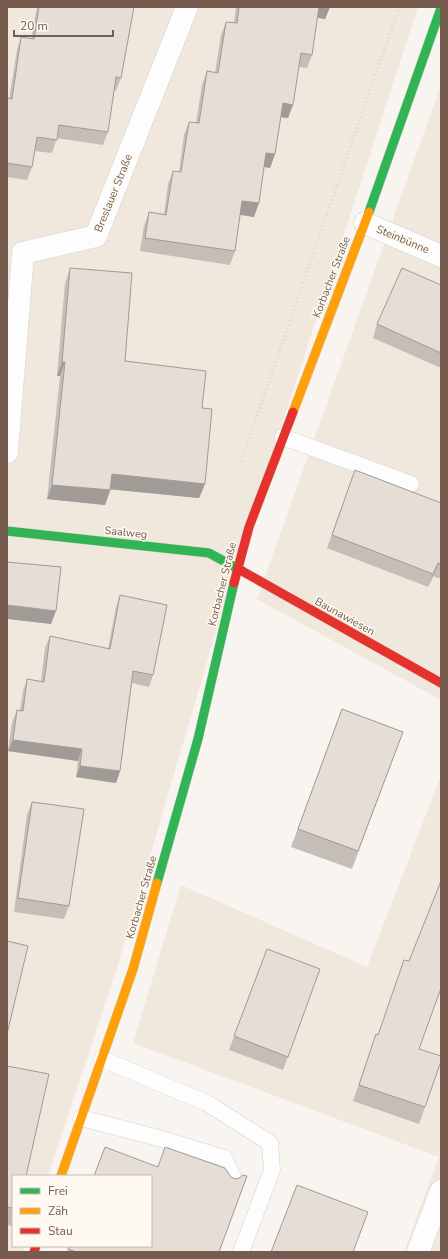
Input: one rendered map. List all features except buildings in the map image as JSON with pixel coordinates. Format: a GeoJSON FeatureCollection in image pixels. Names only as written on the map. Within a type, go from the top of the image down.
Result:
{"type":"FeatureCollection","features":[{"type":"Feature","properties":{"kind":"street","name":"Breslauer Straße"},"geometry":{"type":"LineString","coordinates":[[7,452],[15,250],[96,236],[187,7]]}},
{"type":"Feature","properties":{"kind":"street","name":"Korbacher Straße"},"geometry":{"type":"LineString","coordinates":[[60,1175],[133,969],[198,739],[248,527],[365,223],[441,8]]}},
{"type":"Feature","properties":{"kind":"street","name":"Steinbünne"},"geometry":{"type":"LineString","coordinates":[[365,223],[441,256]]}},
{"type":"Feature","properties":{"kind":"street","name":"Saalweg"},"geometry":{"type":"LineString","coordinates":[[7,530],[209,553],[237,570]]}},
{"type":"Feature","properties":{"kind":"street","name":"Baunawiesen"},"geometry":{"type":"LineString","coordinates":[[237,570],[441,683]]}},
{"type":"Feature","properties":{"kind":"street"},"geometry":{"type":"LineString","coordinates":[[418,1252],[441,1191]]}},
{"type":"Feature","properties":{"kind":"lane"},"geometry":{"type":"LineString","coordinates":[[283,437],[411,484]]}},
{"type":"Feature","properties":{"kind":"lane"},"geometry":{"type":"LineString","coordinates":[[102,1059],[207,1103],[270,1143],[272,1170],[241,1252]]}},
{"type":"Feature","properties":{"kind":"lane"},"geometry":{"type":"LineString","coordinates":[[81,1118],[155,1137],[224,1158],[233,1177]]}},
{"type":"Feature","properties":{"kind":"path"},"geometry":{"type":"LineString","coordinates":[[238,470],[400,7]]}},
{"type":"Feature","properties":{"kind":"shaded area"},"geometry":{"type":"Polygon","coordinates":[[[7,7],[418,7],[228,590],[117,968],[48,1175],[12,1175],[12,1247],[25,1247],[23,1252],[7,1252],[7,7]]]}},
{"type":"Feature","properties":{"kind":"shaded area"},"geometry":{"type":"Polygon","coordinates":[[[441,85],[441,700],[257,599],[441,85]]]}},
{"type":"Feature","properties":{"kind":"shaded area"},"geometry":{"type":"Polygon","coordinates":[[[441,776],[441,1252],[404,1252],[439,1157],[133,1043],[181,885],[367,967],[441,776]]]}},
{"type":"Feature","properties":{"kind":"traffic: fast"},"geometry":{"type":"LineString","coordinates":[[369,212],[441,8]]}},
{"type":"Feature","properties":{"kind":"traffic: fast"},"geometry":{"type":"LineString","coordinates":[[7,531],[209,553],[242,571]]}},
{"type":"Feature","properties":{"kind":"traffic: fast"},"geometry":{"type":"LineString","coordinates":[[157,883],[198,739],[234,583]]}},
{"type":"Feature","properties":{"kind":"traffic: slow"},"geometry":{"type":"LineString","coordinates":[[293,412],[369,212]]}},
{"type":"Feature","properties":{"kind":"traffic: slow"},"geometry":{"type":"LineString","coordinates":[[61,1175],[133,969],[157,883]]}},
{"type":"Feature","properties":{"kind":"traffic: jam"},"geometry":{"type":"LineString","coordinates":[[234,583],[249,527],[293,412]]}},
{"type":"Feature","properties":{"kind":"traffic: jam"},"geometry":{"type":"LineString","coordinates":[[242,571],[441,683]]}},
{"type":"Feature","properties":{"kind":"traffic: jam"},"geometry":{"type":"LineString","coordinates":[[34,1252],[36,1247]]}}]}
